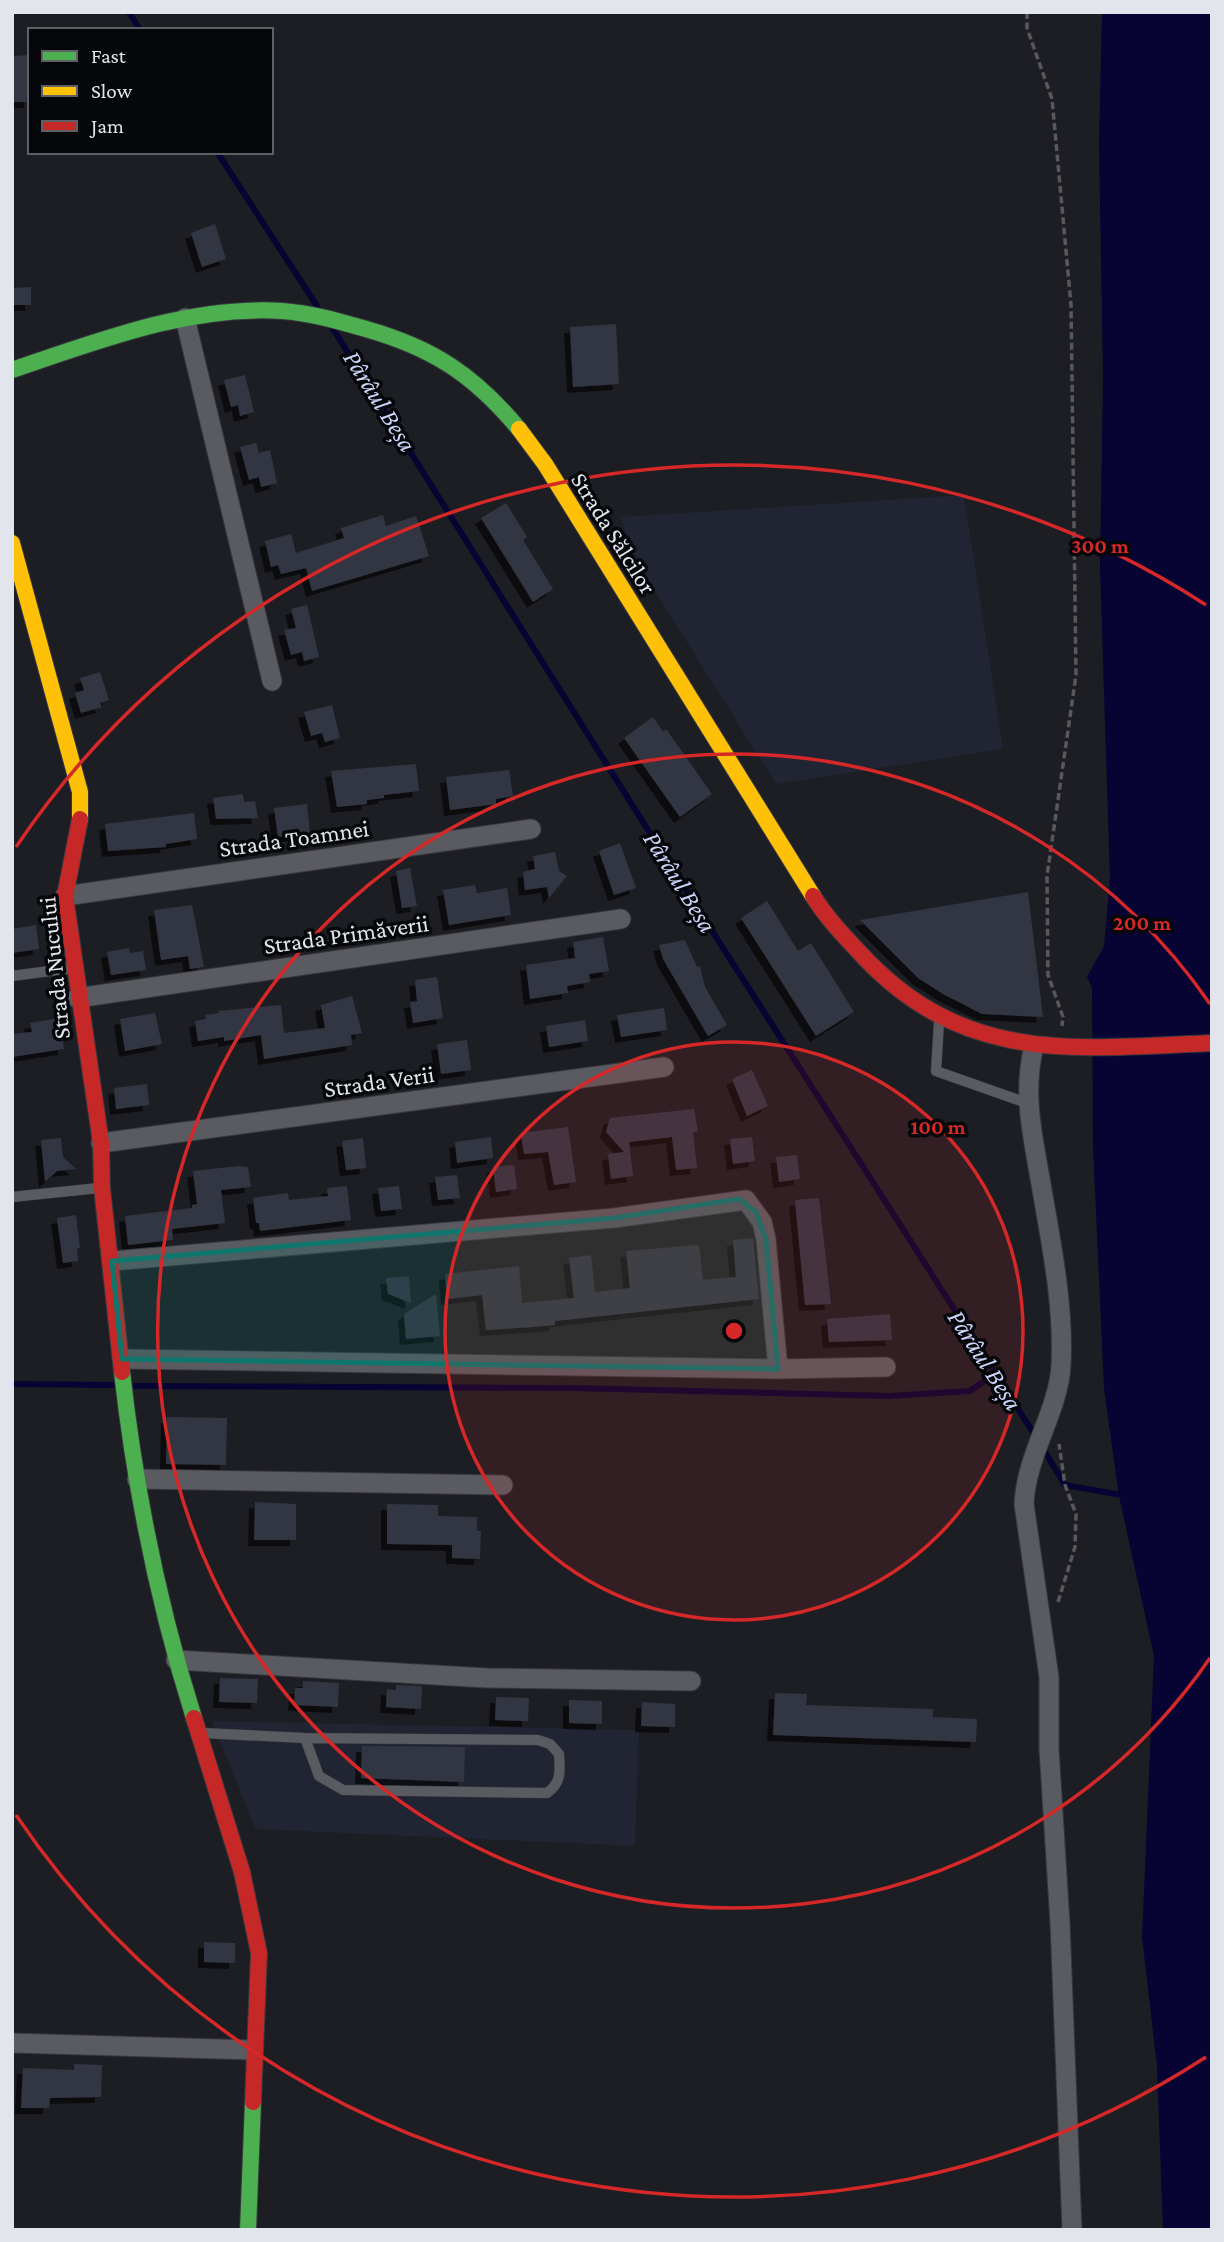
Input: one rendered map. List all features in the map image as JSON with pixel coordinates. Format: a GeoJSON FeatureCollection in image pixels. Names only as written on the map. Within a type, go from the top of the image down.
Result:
{"type":"FeatureCollection","features":[{"type":"Feature","properties":{"kind":"street","name":"Strada Sălcilor"},"geometry":{"type":"LineString","coordinates":[[12,370],[138,328],[185,318],[271,311],[337,320],[397,338],[436,355],[471,378],[509,415],[545,464],[821,909],[864,959],[914,1002],[939,1018],[968,1032],[1015,1045],[1062,1048],[1212,1043]]}},
{"type":"Feature","properties":{"kind":"street"},"geometry":{"type":"LineString","coordinates":[[185,318],[272,681]]}},
{"type":"Feature","properties":{"kind":"street","name":"Strada Nucului"},"geometry":{"type":"LineString","coordinates":[[12,543],[80,792],[80,822],[65,896],[73,967],[101,1143],[102,1188],[125,1399],[137,1479],[176,1660],[242,1872],[259,1953],[253,2050],[248,2230]]}},
{"type":"Feature","properties":{"kind":"street","name":"Strada Toamnei"},"geometry":{"type":"LineString","coordinates":[[65,896],[531,829]]}},
{"type":"Feature","properties":{"kind":"street","name":"Strada Primăverii"},"geometry":{"type":"LineString","coordinates":[[78,998],[621,919]]}},
{"type":"Feature","properties":{"kind":"street"},"geometry":{"type":"LineString","coordinates":[[1034,1046],[1027,1072],[1027,1103],[1053,1250],[1061,1325],[1061,1368],[1025,1481],[1024,1504],[1049,1677],[1049,1749],[1061,1937],[1072,2230]]}},
{"type":"Feature","properties":{"kind":"street","name":"Strada Verii"},"geometry":{"type":"LineString","coordinates":[[101,1143],[664,1067]]}},
{"type":"Feature","properties":{"kind":"street"},"geometry":{"type":"LineString","coordinates":[[112,1261],[614,1217],[746,1200],[756,1212],[766,1239],[778,1369]]}},
{"type":"Feature","properties":{"kind":"street"},"geometry":{"type":"LineString","coordinates":[[123,1365],[778,1369],[886,1367]]}},
{"type":"Feature","properties":{"kind":"street"},"geometry":{"type":"LineString","coordinates":[[137,1479],[503,1485]]}},
{"type":"Feature","properties":{"kind":"street"},"geometry":{"type":"LineString","coordinates":[[176,1660],[486,1678],[691,1681]]}},
{"type":"Feature","properties":{"kind":"street"},"geometry":{"type":"LineString","coordinates":[[12,2043],[253,2050]]}},
{"type":"Feature","properties":{"kind":"lane"},"geometry":{"type":"LineString","coordinates":[[12,976],[73,967]]}},
{"type":"Feature","properties":{"kind":"lane"},"geometry":{"type":"LineString","coordinates":[[939,1018],[936,1071],[1027,1103]]}},
{"type":"Feature","properties":{"kind":"lane"},"geometry":{"type":"LineString","coordinates":[[12,1197],[102,1188]]}},
{"type":"Feature","properties":{"kind":"lane"},"geometry":{"type":"LineString","coordinates":[[198,1733],[305,1738],[538,1741],[550,1744],[559,1754],[560,1776],[556,1786],[547,1793],[343,1790],[319,1776],[305,1738]]}},
{"type":"Feature","properties":{"kind":"path"},"geometry":{"type":"LineString","coordinates":[[1027,12],[1027,28],[1052,99],[1071,305],[1076,675],[1047,876],[1048,975],[1063,1017],[1062,1048]]}},
{"type":"Feature","properties":{"kind":"path"},"geometry":{"type":"LineString","coordinates":[[1042,1630],[1059,1599],[1075,1547],[1076,1514],[1065,1485],[1058,1435]]}},
{"type":"Feature","properties":{"kind":"highlighted area"},"geometry":{"type":"Polygon","coordinates":[[[739,1199],[756,1212],[766,1239],[778,1369],[122,1359],[112,1261],[614,1218],[739,1199]]]}},
{"type":"Feature","properties":{"kind":"shaded area"},"geometry":{"type":"Polygon","coordinates":[[[1102,12],[1212,12],[1212,2230],[1163,2230],[1157,2066],[1142,1937],[1154,1656],[1119,1496],[1104,1389],[1093,1147],[1092,988],[1087,977],[1104,946],[1110,880],[1100,567],[1103,377],[1099,144],[1102,12]]]}},
{"type":"Feature","properties":{"kind":"shaded area"},"geometry":{"type":"Polygon","coordinates":[[[964,495],[1003,749],[776,784],[636,561],[620,517],[964,495]]]}},
{"type":"Feature","properties":{"kind":"shaded area"},"geometry":{"type":"Polygon","coordinates":[[[212,1721],[639,1730],[635,1846],[255,1829],[212,1721]]]}},
{"type":"Feature","properties":{"kind":"building"},"geometry":{"type":"Polygon","coordinates":[[[28,55],[28,102],[14,102],[14,56],[28,55]]]}},
{"type":"Feature","properties":{"kind":"building"},"geometry":{"type":"Polygon","coordinates":[[[215,224],[226,259],[202,267],[191,233],[215,224]]]}},
{"type":"Feature","properties":{"kind":"building"},"geometry":{"type":"Polygon","coordinates":[[[31,287],[31,305],[12,305],[12,288],[31,287]]]}},
{"type":"Feature","properties":{"kind":"building"},"geometry":{"type":"Polygon","coordinates":[[[616,324],[619,384],[573,387],[570,327],[616,324]]]}},
{"type":"Feature","properties":{"kind":"building"},"geometry":{"type":"Polygon","coordinates":[[[245,375],[254,412],[240,416],[238,405],[231,407],[224,380],[245,375]]]}},
{"type":"Feature","properties":{"kind":"building"},"geometry":{"type":"Polygon","coordinates":[[[256,443],[259,453],[270,450],[277,483],[261,487],[259,477],[249,480],[240,447],[256,443]]]}},
{"type":"Feature","properties":{"kind":"building"},"geometry":{"type":"Polygon","coordinates":[[[506,503],[527,537],[523,540],[553,589],[533,602],[481,518],[506,503]]]}},
{"type":"Feature","properties":{"kind":"building"},"geometry":{"type":"Polygon","coordinates":[[[383,515],[386,526],[416,516],[429,556],[312,591],[306,568],[281,574],[278,565],[271,567],[265,541],[291,534],[296,553],[344,538],[341,528],[383,515]]]}},
{"type":"Feature","properties":{"kind":"building"},"geometry":{"type":"Polygon","coordinates":[[[307,605],[319,657],[304,661],[302,652],[291,655],[284,630],[296,628],[291,609],[307,605]]]}},
{"type":"Feature","properties":{"kind":"building"},"geometry":{"type":"Polygon","coordinates":[[[100,672],[109,700],[100,703],[102,707],[81,713],[75,693],[84,690],[80,678],[100,672]]]}},
{"type":"Feature","properties":{"kind":"building"},"geometry":{"type":"Polygon","coordinates":[[[332,705],[340,738],[325,742],[322,733],[311,736],[304,712],[332,705]]]}},
{"type":"Feature","properties":{"kind":"building"},"geometry":{"type":"Polygon","coordinates":[[[653,717],[663,732],[666,729],[712,794],[680,817],[624,738],[653,717]]]}},
{"type":"Feature","properties":{"kind":"building"},"geometry":{"type":"Polygon","coordinates":[[[416,764],[419,791],[384,795],[384,798],[367,800],[367,804],[337,807],[331,771],[416,764]]]}},
{"type":"Feature","properties":{"kind":"building"},"geometry":{"type":"Polygon","coordinates":[[[509,770],[513,796],[496,799],[496,804],[450,810],[446,777],[509,770]]]}},
{"type":"Feature","properties":{"kind":"building"},"geometry":{"type":"Polygon","coordinates":[[[243,794],[244,802],[255,801],[258,818],[216,819],[213,798],[243,794]]]}},
{"type":"Feature","properties":{"kind":"building"},"geometry":{"type":"Polygon","coordinates":[[[307,804],[310,833],[278,837],[274,808],[307,804]]]}},
{"type":"Feature","properties":{"kind":"building"},"geometry":{"type":"Polygon","coordinates":[[[194,813],[197,839],[166,844],[166,847],[108,851],[105,824],[194,813]]]}},
{"type":"Feature","properties":{"kind":"building"},"geometry":{"type":"Polygon","coordinates":[[[620,843],[636,888],[614,895],[599,851],[620,843]]]}},
{"type":"Feature","properties":{"kind":"building"},"geometry":{"type":"Polygon","coordinates":[[[555,852],[559,871],[567,876],[549,898],[547,887],[525,890],[523,872],[535,869],[533,856],[555,852]]]}},
{"type":"Feature","properties":{"kind":"building"},"geometry":{"type":"Polygon","coordinates":[[[410,868],[417,906],[402,908],[396,871],[410,868]]]}},
{"type":"Feature","properties":{"kind":"building"},"geometry":{"type":"Polygon","coordinates":[[[475,885],[477,893],[507,888],[511,915],[449,925],[443,890],[475,885]]]}},
{"type":"Feature","properties":{"kind":"building"},"geometry":{"type":"Polygon","coordinates":[[[1028,892],[1043,1017],[982,1014],[943,994],[918,978],[860,920],[1028,892]]]}},
{"type":"Feature","properties":{"kind":"building"},"geometry":{"type":"Polygon","coordinates":[[[767,901],[798,951],[811,943],[854,1012],[816,1036],[741,918],[767,901]]]}},
{"type":"Feature","properties":{"kind":"building"},"geometry":{"type":"Polygon","coordinates":[[[192,905],[204,967],[190,969],[188,956],[161,960],[154,910],[192,905]]]}},
{"type":"Feature","properties":{"kind":"building"},"geometry":{"type":"Polygon","coordinates":[[[36,925],[39,949],[12,953],[12,929],[36,925]]]}},
{"type":"Feature","properties":{"kind":"building"},"geometry":{"type":"Polygon","coordinates":[[[603,937],[609,971],[589,974],[590,982],[567,986],[568,993],[530,999],[526,965],[575,958],[573,942],[603,937]]]}},
{"type":"Feature","properties":{"kind":"building"},"geometry":{"type":"Polygon","coordinates":[[[685,940],[697,967],[700,966],[705,987],[727,1025],[708,1036],[663,959],[659,945],[685,940]]]}},
{"type":"Feature","properties":{"kind":"building"},"geometry":{"type":"Polygon","coordinates":[[[129,948],[130,953],[143,951],[146,970],[111,975],[107,952],[129,948]]]}},
{"type":"Feature","properties":{"kind":"building"},"geometry":{"type":"Polygon","coordinates":[[[437,977],[443,1018],[413,1023],[410,1002],[417,1001],[415,980],[437,977]]]}},
{"type":"Feature","properties":{"kind":"building"},"geometry":{"type":"Polygon","coordinates":[[[352,996],[362,1033],[351,1035],[352,1045],[264,1059],[261,1035],[224,1041],[224,1037],[198,1041],[195,1021],[206,1019],[205,1015],[219,1013],[218,1011],[281,1005],[284,1033],[325,1028],[321,1005],[352,996]]]}},
{"type":"Feature","properties":{"kind":"building"},"geometry":{"type":"Polygon","coordinates":[[[664,1008],[667,1030],[621,1037],[617,1015],[664,1008]]]}},
{"type":"Feature","properties":{"kind":"building"},"geometry":{"type":"Polygon","coordinates":[[[155,1013],[162,1044],[125,1051],[120,1019],[155,1013]]]}},
{"type":"Feature","properties":{"kind":"building"},"geometry":{"type":"Polygon","coordinates":[[[59,1018],[64,1049],[12,1057],[12,1034],[32,1032],[30,1023],[59,1018]]]}},
{"type":"Feature","properties":{"kind":"building"},"geometry":{"type":"Polygon","coordinates":[[[585,1020],[588,1041],[549,1047],[546,1026],[585,1020]]]}},
{"type":"Feature","properties":{"kind":"building"},"geometry":{"type":"Polygon","coordinates":[[[467,1040],[471,1070],[441,1074],[437,1044],[467,1040]]]}},
{"type":"Feature","properties":{"kind":"building"},"geometry":{"type":"Polygon","coordinates":[[[752,1070],[768,1106],[747,1116],[732,1079],[752,1070]]]}},
{"type":"Feature","properties":{"kind":"building"},"geometry":{"type":"Polygon","coordinates":[[[147,1084],[149,1105],[116,1109],[114,1088],[147,1084]]]}},
{"type":"Feature","properties":{"kind":"building"},"geometry":{"type":"Polygon","coordinates":[[[694,1109],[698,1131],[693,1132],[697,1168],[676,1170],[672,1137],[629,1142],[633,1176],[611,1179],[608,1154],[624,1152],[606,1132],[610,1118],[694,1109]]]}},
{"type":"Feature","properties":{"kind":"building"},"geometry":{"type":"Polygon","coordinates":[[[568,1127],[576,1182],[554,1185],[548,1152],[524,1154],[521,1133],[568,1127]]]}},
{"type":"Feature","properties":{"kind":"building"},"geometry":{"type":"Polygon","coordinates":[[[491,1137],[493,1158],[457,1163],[455,1142],[491,1137]]]}},
{"type":"Feature","properties":{"kind":"building"},"geometry":{"type":"Polygon","coordinates":[[[752,1137],[755,1161],[733,1164],[730,1139],[752,1137]]]}},
{"type":"Feature","properties":{"kind":"building"},"geometry":{"type":"Polygon","coordinates":[[[61,1138],[63,1157],[76,1169],[57,1171],[45,1182],[41,1140],[61,1138]]]}},
{"type":"Feature","properties":{"kind":"building"},"geometry":{"type":"Polygon","coordinates":[[[363,1138],[366,1168],[346,1170],[342,1141],[363,1138]]]}},
{"type":"Feature","properties":{"kind":"building"},"geometry":{"type":"Polygon","coordinates":[[[797,1155],[800,1179],[779,1182],[776,1157],[797,1155]]]}},
{"type":"Feature","properties":{"kind":"building"},"geometry":{"type":"Polygon","coordinates":[[[514,1165],[517,1189],[496,1192],[493,1167],[514,1165]]]}},
{"type":"Feature","properties":{"kind":"building"},"geometry":{"type":"Polygon","coordinates":[[[248,1167],[251,1187],[221,1190],[225,1223],[172,1229],[173,1240],[128,1245],[125,1216],[192,1208],[192,1205],[197,1204],[193,1171],[248,1167]]]}},
{"type":"Feature","properties":{"kind":"building"},"geometry":{"type":"Polygon","coordinates":[[[457,1175],[460,1198],[438,1200],[435,1177],[457,1175]]]}},
{"type":"Feature","properties":{"kind":"building"},"geometry":{"type":"Polygon","coordinates":[[[347,1186],[351,1220],[260,1231],[259,1223],[256,1223],[253,1198],[288,1193],[289,1200],[328,1196],[327,1188],[347,1186]]]}},
{"type":"Feature","properties":{"kind":"building"},"geometry":{"type":"Polygon","coordinates":[[[399,1186],[402,1209],[381,1211],[378,1188],[399,1186]]]}},
{"type":"Feature","properties":{"kind":"building"},"geometry":{"type":"Polygon","coordinates":[[[819,1198],[831,1304],[805,1305],[795,1200],[819,1198]]]}},
{"type":"Feature","properties":{"kind":"building"},"geometry":{"type":"Polygon","coordinates":[[[76,1215],[80,1248],[77,1249],[78,1261],[63,1263],[57,1218],[76,1215]]]}},
{"type":"Feature","properties":{"kind":"building"},"geometry":{"type":"Polygon","coordinates":[[[753,1238],[759,1299],[555,1321],[555,1325],[486,1330],[482,1295],[447,1299],[445,1274],[519,1266],[522,1303],[574,1298],[569,1258],[591,1255],[595,1292],[630,1288],[626,1251],[699,1245],[703,1280],[736,1277],[733,1240],[753,1238]]]}},
{"type":"Feature","properties":{"kind":"building"},"geometry":{"type":"Polygon","coordinates":[[[409,1276],[411,1303],[388,1294],[386,1278],[409,1276]]]}},
{"type":"Feature","properties":{"kind":"building"},"geometry":{"type":"Polygon","coordinates":[[[436,1294],[440,1336],[406,1339],[404,1314],[436,1294]]]}},
{"type":"Feature","properties":{"kind":"building"},"geometry":{"type":"Polygon","coordinates":[[[890,1314],[892,1340],[829,1342],[827,1319],[890,1314]]]}},
{"type":"Feature","properties":{"kind":"building"},"geometry":{"type":"Polygon","coordinates":[[[167,1417],[227,1418],[226,1465],[166,1464],[167,1417]]]}},
{"type":"Feature","properties":{"kind":"building"},"geometry":{"type":"Polygon","coordinates":[[[255,1502],[296,1504],[296,1540],[254,1540],[255,1502]]]}},
{"type":"Feature","properties":{"kind":"building"},"geometry":{"type":"Polygon","coordinates":[[[387,1504],[438,1505],[438,1516],[477,1517],[477,1531],[481,1531],[480,1559],[452,1558],[452,1545],[387,1544],[387,1504]]]}},
{"type":"Feature","properties":{"kind":"building"},"geometry":{"type":"Polygon","coordinates":[[[220,1678],[258,1679],[257,1703],[219,1702],[220,1678]]]}},
{"type":"Feature","properties":{"kind":"building"},"geometry":{"type":"Polygon","coordinates":[[[303,1681],[339,1683],[338,1707],[294,1705],[295,1688],[303,1688],[303,1681]]]}},
{"type":"Feature","properties":{"kind":"building"},"geometry":{"type":"Polygon","coordinates":[[[396,1685],[422,1686],[421,1709],[386,1707],[387,1689],[396,1690],[396,1685]]]}},
{"type":"Feature","properties":{"kind":"building"},"geometry":{"type":"Polygon","coordinates":[[[775,1693],[807,1694],[806,1705],[933,1709],[933,1717],[977,1719],[976,1742],[773,1735],[775,1693]]]}},
{"type":"Feature","properties":{"kind":"building"},"geometry":{"type":"Polygon","coordinates":[[[496,1697],[529,1698],[528,1721],[495,1720],[496,1697]]]}},
{"type":"Feature","properties":{"kind":"building"},"geometry":{"type":"Polygon","coordinates":[[[569,1700],[602,1701],[602,1724],[569,1723],[569,1700]]]}},
{"type":"Feature","properties":{"kind":"building"},"geometry":{"type":"Polygon","coordinates":[[[642,1702],[675,1704],[675,1727],[641,1726],[642,1702]]]}},
{"type":"Feature","properties":{"kind":"building"},"geometry":{"type":"Polygon","coordinates":[[[362,1746],[465,1747],[464,1782],[361,1778],[362,1746]]]}},
{"type":"Feature","properties":{"kind":"building"},"geometry":{"type":"Polygon","coordinates":[[[204,1942],[235,1943],[235,1963],[204,1962],[204,1942]]]}},
{"type":"Feature","properties":{"kind":"building"},"geometry":{"type":"Polygon","coordinates":[[[74,2064],[102,2065],[101,2097],[50,2098],[49,2108],[21,2108],[23,2068],[74,2070],[74,2064]]]}},
{"type":"Feature","properties":{"kind":"waterway","name":"Pârâul Beșa"},"geometry":{"type":"LineString","coordinates":[[129,12],[139,28]]}},
{"type":"Feature","properties":{"kind":"waterway","name":"Pârâul Beșa"},"geometry":{"type":"LineString","coordinates":[[218,154],[317,306]]}},
{"type":"Feature","properties":{"kind":"waterway","name":"Pârâul Beșa"},"geometry":{"type":"LineString","coordinates":[[333,329],[675,873],[1036,1437]]}},
{"type":"Feature","properties":{"kind":"waterway"},"geometry":{"type":"LineString","coordinates":[[130,1386],[574,1388],[889,1396],[970,1391],[997,1372]]}},
{"type":"Feature","properties":{"kind":"waterway"},"geometry":{"type":"LineString","coordinates":[[12,1384],[115,1385]]}},
{"type":"Feature","properties":{"kind":"waterway","name":"Pârâul Beșa"},"geometry":{"type":"LineString","coordinates":[[1042,1447],[1065,1485],[1127,1496]]}},
{"type":"Feature","properties":{"kind":"traffic: fast"},"geometry":{"type":"LineString","coordinates":[[12,370],[111,337],[179,319],[248,311],[293,312],[366,329],[432,355],[486,393],[519,429]]}},
{"type":"Feature","properties":{"kind":"traffic: fast"},"geometry":{"type":"LineString","coordinates":[[122,1372],[150,1547],[181,1676],[194,1718]]}},
{"type":"Feature","properties":{"kind":"traffic: fast"},"geometry":{"type":"LineString","coordinates":[[248,2230],[253,2102]]}},
{"type":"Feature","properties":{"kind":"traffic: slow"},"geometry":{"type":"LineString","coordinates":[[519,429],[545,464],[813,896]]}},
{"type":"Feature","properties":{"kind":"traffic: slow"},"geometry":{"type":"LineString","coordinates":[[12,543],[80,792],[80,819]]}},
{"type":"Feature","properties":{"kind":"traffic: jam"},"geometry":{"type":"LineString","coordinates":[[80,819],[65,896],[101,1143],[102,1188],[122,1372]]}},
{"type":"Feature","properties":{"kind":"traffic: jam"},"geometry":{"type":"LineString","coordinates":[[813,896],[847,939],[899,989],[939,1015],[980,1032],[1023,1042],[1067,1047],[1212,1043]]}},
{"type":"Feature","properties":{"kind":"traffic: jam"},"geometry":{"type":"LineString","coordinates":[[194,1718],[242,1872],[259,1953],[253,2102]]}}]}
